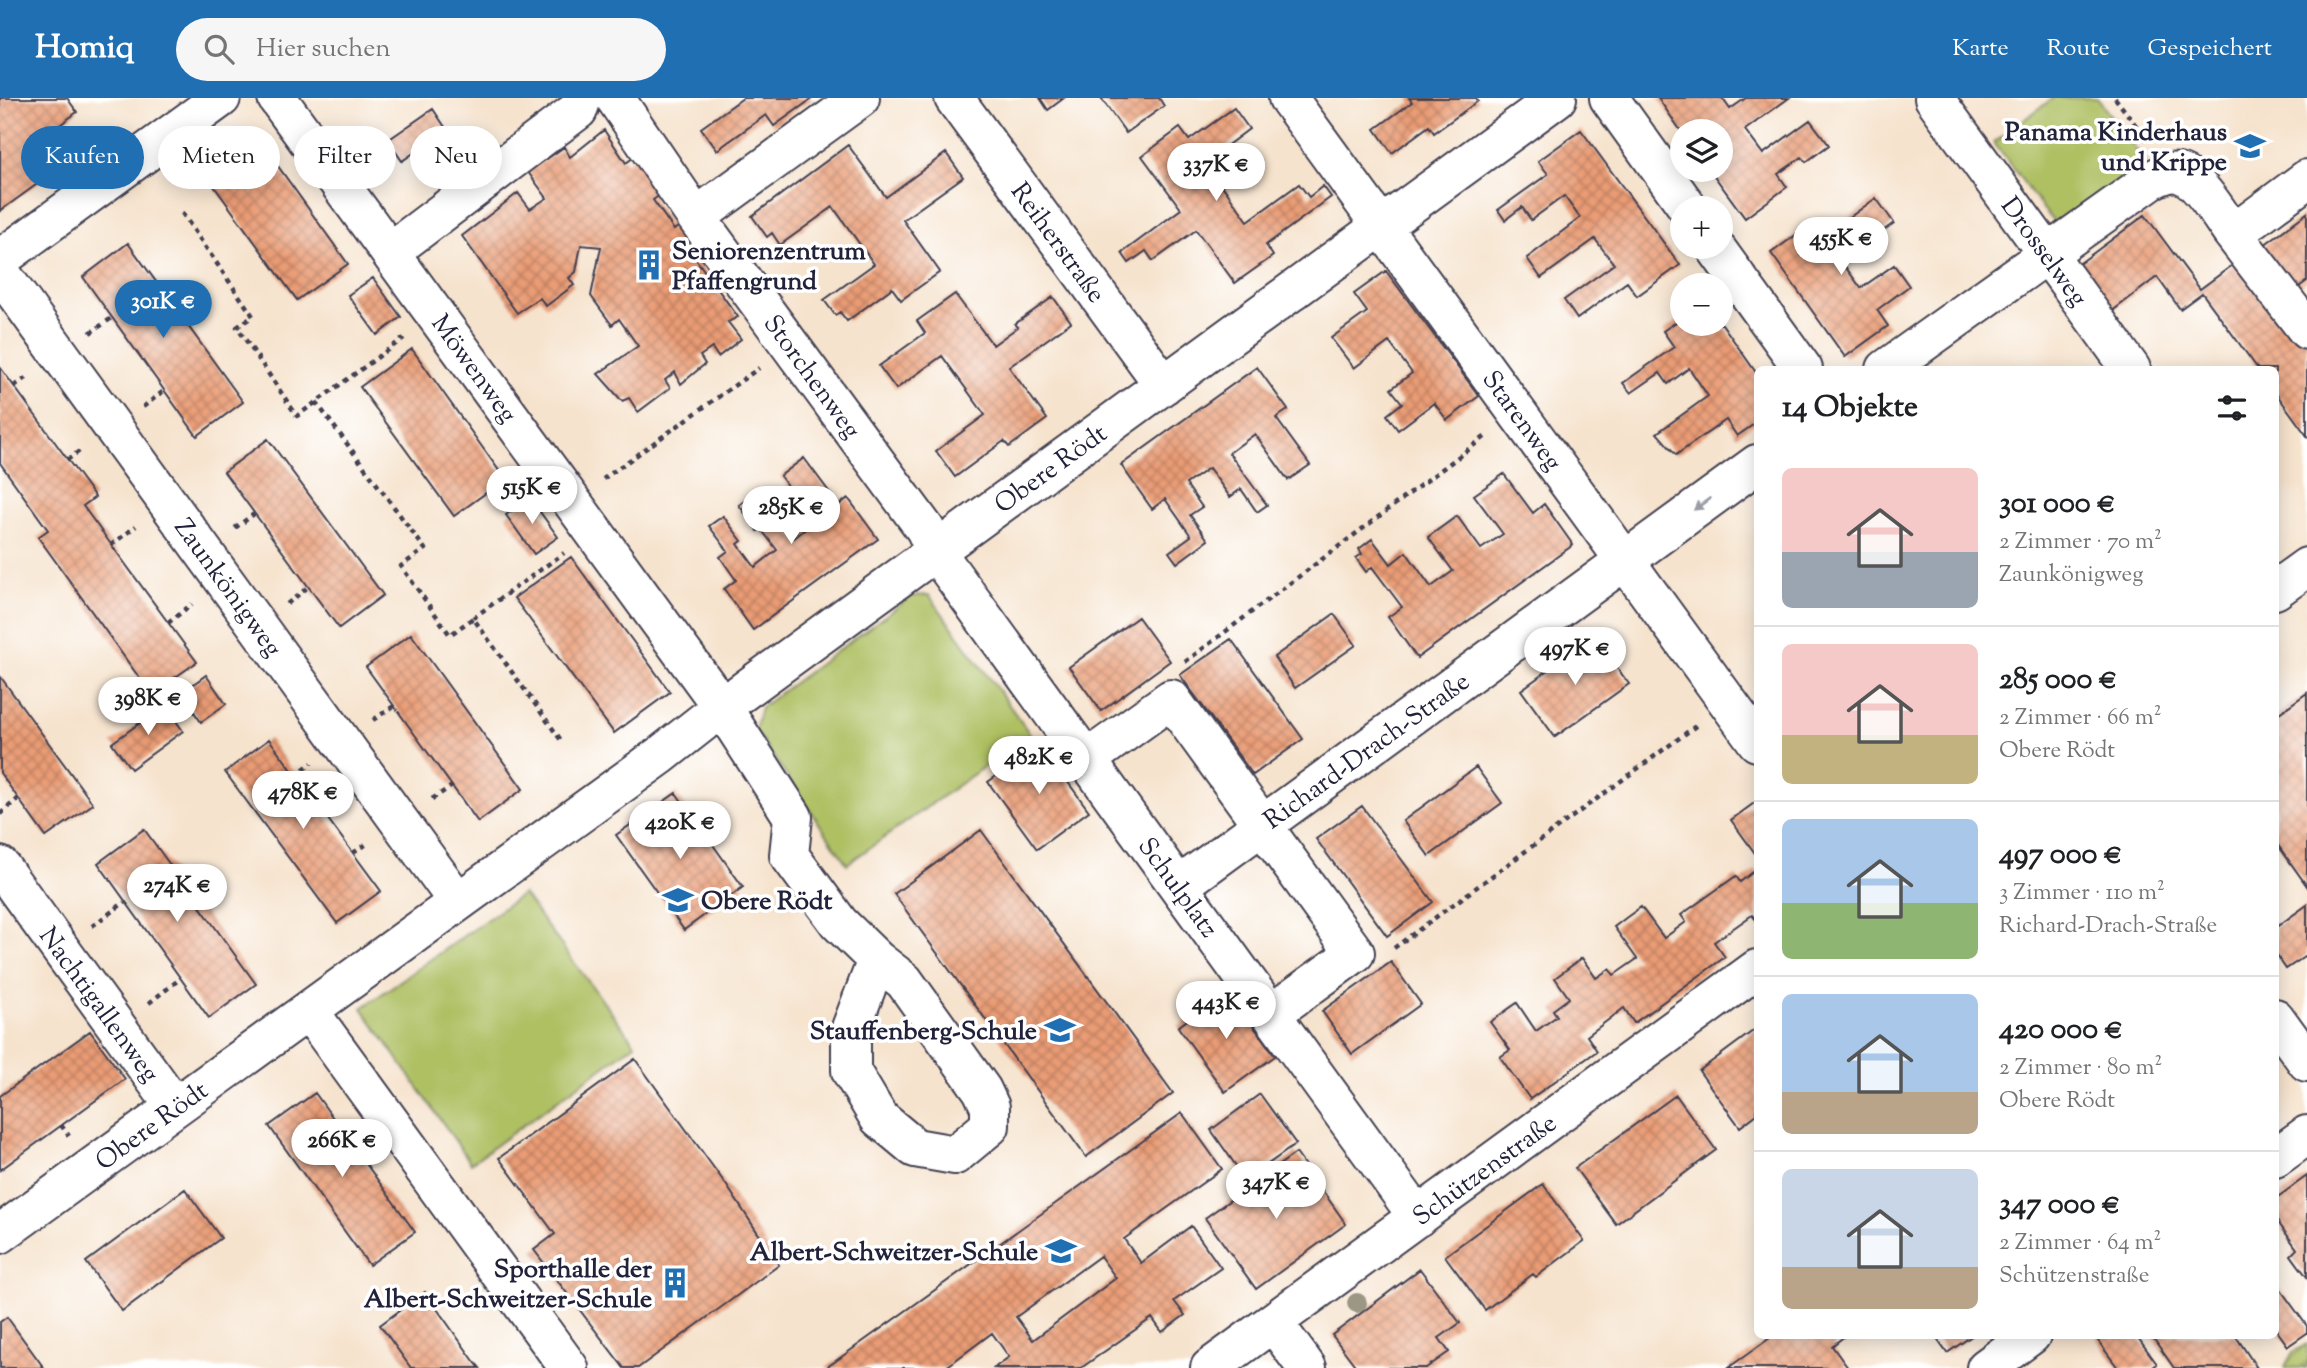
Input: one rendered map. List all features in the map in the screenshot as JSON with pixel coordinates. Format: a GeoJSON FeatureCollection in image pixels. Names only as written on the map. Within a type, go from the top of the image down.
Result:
{"type":"FeatureCollection","features":[{"type":"Feature","properties":{"kind":"street"},"geometry":{"type":"LineString","coordinates":[[0,259],[222,98]]}},
{"type":"Feature","properties":{"kind":"street","name":"Möwenweg"},"geometry":{"type":"LineString","coordinates":[[277,98],[722,707],[793,817],[789,855],[839,923],[877,960],[904,981],[982,1090],[990,1107],[990,1126],[954,1155],[915,1148],[879,1118],[851,1071],[851,1028],[877,960]]}},
{"type":"Feature","properties":{"kind":"street"},"geometry":{"type":"LineString","coordinates":[[390,252],[578,110],[582,98]]}},
{"type":"Feature","properties":{"kind":"street","name":"Storchenweg"},"geometry":{"type":"LineString","coordinates":[[615,98],[696,217],[925,528],[936,552]]}},
{"type":"Feature","properties":{"kind":"street"},"geometry":{"type":"LineString","coordinates":[[696,217],[860,98]]}},
{"type":"Feature","properties":{"kind":"street","name":"Reiherstraße"},"geometry":{"type":"LineString","coordinates":[[954,98],[1164,385]]}},
{"type":"Feature","properties":{"kind":"street","name":"Starenweg"},"geometry":{"type":"LineString","coordinates":[[1288,98],[1754,738]]}},
{"type":"Feature","properties":{"kind":"street","name":"Obere Rödt"},"geometry":{"type":"LineString","coordinates":[[0,1234],[661,755],[722,707],[1557,98]]}},
{"type":"Feature","properties":{"kind":"street"},"geometry":{"type":"LineString","coordinates":[[1609,98],[1679,196]]}},
{"type":"Feature","properties":{"kind":"street","name":"Drosselweg"},"geometry":{"type":"LineString","coordinates":[[1934,98],[2129,366]]}},
{"type":"Feature","properties":{"kind":"street"},"geometry":{"type":"LineString","coordinates":[[1890,366],[2151,180],[2168,173],[2179,173],[2193,180],[2307,330]]}},
{"type":"Feature","properties":{"kind":"street"},"geometry":{"type":"LineString","coordinates":[[2233,234],[2307,179]]}},
{"type":"Feature","properties":{"kind":"street"},"geometry":{"type":"LineString","coordinates":[[1724,259],[1801,366]]}},
{"type":"Feature","properties":{"kind":"street","name":"Zaunkönigweg"},"geometry":{"type":"LineString","coordinates":[[0,272],[458,902]]}},
{"type":"Feature","properties":{"kind":"street","name":"Richard-Drach-Straße"},"geometry":{"type":"LineString","coordinates":[[1178,887],[1754,466]]}},
{"type":"Feature","properties":{"kind":"street","name":"Schulplatz"},"geometry":{"type":"LineString","coordinates":[[936,552],[1418,1217]]}},
{"type":"Feature","properties":{"kind":"street"},"geometry":{"type":"LineString","coordinates":[[1086,760],[1171,699],[1355,953],[1271,1014]]}},
{"type":"Feature","properties":{"kind":"street","name":"Nachtigallenweg"},"geometry":{"type":"LineString","coordinates":[[0,866],[175,1107]]}},
{"type":"Feature","properties":{"kind":"street","name":"Schützenstraße"},"geometry":{"type":"LineString","coordinates":[[1210,1368],[1754,971]]}},
{"type":"Feature","properties":{"kind":"street"},"geometry":{"type":"LineString","coordinates":[[309,1010],[569,1368]]}},
{"type":"Feature","properties":{"kind":"street"},"geometry":{"type":"LineString","coordinates":[[2279,1024],[2307,1062]]}},
{"type":"Feature","properties":{"kind":"street"},"geometry":{"type":"LineString","coordinates":[[2279,1155],[2307,1135]]}},
{"type":"Feature","properties":{"kind":"street"},"geometry":{"type":"LineString","coordinates":[[1273,1322],[1307,1368]]}},
{"type":"Feature","properties":{"kind":"street"},"geometry":{"type":"LineString","coordinates":[[1986,1368],[2026,1339]]}},
{"type":"Feature","properties":{"kind":"path"},"geometry":{"type":"LineString","coordinates":[[2115,98],[2153,148],[2168,173]]}},
{"type":"Feature","properties":{"kind":"path"},"geometry":{"type":"LineString","coordinates":[[182,214],[253,316],[237,327],[297,416],[436,315]]}},
{"type":"Feature","properties":{"kind":"path"},"geometry":{"type":"LineString","coordinates":[[572,501],[791,345]]}},
{"type":"Feature","properties":{"kind":"path"},"geometry":{"type":"LineString","coordinates":[[13,386],[22,381]]}},
{"type":"Feature","properties":{"kind":"path"},"geometry":{"type":"LineString","coordinates":[[316,402],[425,549],[401,566],[450,635],[594,531]]}},
{"type":"Feature","properties":{"kind":"path"},"geometry":{"type":"LineString","coordinates":[[1171,699],[1178,667],[1517,412]]}},
{"type":"Feature","properties":{"kind":"path"},"geometry":{"type":"LineString","coordinates":[[111,545],[117,540]]}},
{"type":"Feature","properties":{"kind":"path"},"geometry":{"type":"LineString","coordinates":[[168,623],[173,618]]}},
{"type":"Feature","properties":{"kind":"path"},"geometry":{"type":"LineString","coordinates":[[473,618],[563,743]]}},
{"type":"Feature","properties":{"kind":"path"},"geometry":{"type":"LineString","coordinates":[[1355,953],[1394,948],[1729,702]]}},
{"type":"Feature","properties":{"kind":"path"},"geometry":{"type":"LineString","coordinates":[[295,775],[301,770]]}},
{"type":"Feature","properties":{"kind":"path"},"geometry":{"type":"LineString","coordinates":[[0,814],[19,799]]}},
{"type":"Feature","properties":{"kind":"green space"},"geometry":{"type":"Polygon","coordinates":[[[2053,98],[2097,98],[2145,161],[2057,227],[1994,143],[2053,98]]]}},
{"type":"Feature","properties":{"kind":"green space"},"geometry":{"type":"Polygon","coordinates":[[[929,595],[1030,734],[847,864],[755,730],[761,707],[912,596],[929,595]]]}},
{"type":"Feature","properties":{"kind":"green space"},"geometry":{"type":"Polygon","coordinates":[[[523,894],[635,1044],[471,1163],[362,1008],[523,894]]]}},
{"type":"Feature","properties":{"kind":"green space"},"geometry":{"type":"Polygon","coordinates":[[[2307,1344],[2307,1368],[2284,1368],[2293,1352],[2307,1344]]]}},
{"type":"Feature","properties":{"kind":"building"},"geometry":{"type":"Polygon","coordinates":[[[0,98],[67,98],[77,112],[59,126],[21,126],[21,189],[30,189],[0,211],[0,98]]]}},
{"type":"Feature","properties":{"kind":"building"},"geometry":{"type":"Polygon","coordinates":[[[743,98],[813,98],[774,126],[766,115],[717,150],[701,128],[743,98]]]}},
{"type":"Feature","properties":{"kind":"building"},"geometry":{"type":"Polygon","coordinates":[[[1040,98],[1064,98],[1048,110],[1040,98]]]}},
{"type":"Feature","properties":{"kind":"building"},"geometry":{"type":"Polygon","coordinates":[[[1101,98],[1159,98],[1164,106],[1126,133],[1101,98]]]}},
{"type":"Feature","properties":{"kind":"building"},"geometry":{"type":"Polygon","coordinates":[[[1409,98],[1476,98],[1478,101],[1434,133],[1429,126],[1392,153],[1375,129],[1412,102],[1409,98]]]}},
{"type":"Feature","properties":{"kind":"building"},"geometry":{"type":"Polygon","coordinates":[[[1658,98],[1722,98],[1730,109],[1746,98],[1789,98],[1745,130],[1763,154],[1810,120],[1829,145],[1806,162],[1802,157],[1778,174],[1787,187],[1745,218],[1733,202],[1733,196],[1729,196],[1719,182],[1733,182],[1733,119],[1673,119],[1658,98]]]}},
{"type":"Feature","properties":{"kind":"building"},"geometry":{"type":"Polygon","coordinates":[[[1234,108],[1249,129],[1205,162],[1248,221],[1299,184],[1309,197],[1323,186],[1331,197],[1266,245],[1273,256],[1235,283],[1196,230],[1153,261],[1146,251],[1129,263],[1122,253],[1181,209],[1142,156],[1180,128],[1189,140],[1234,108]]]}},
{"type":"Feature","properties":{"kind":"building"},"geometry":{"type":"Polygon","coordinates":[[[433,109],[444,126],[410,126],[410,155],[402,161],[396,152],[396,134],[433,109]]]}},
{"type":"Feature","properties":{"kind":"building","name":"Seniorenzentrum Pfaffengrund"},"geometry":{"type":"Polygon","coordinates":[[[604,130],[626,163],[638,154],[664,192],[653,200],[674,230],[683,223],[704,253],[695,258],[738,317],[728,322],[741,339],[718,357],[712,348],[700,356],[705,364],[681,384],[675,372],[665,380],[670,388],[638,412],[629,398],[622,401],[598,374],[638,346],[619,319],[612,325],[591,296],[601,247],[581,245],[576,272],[569,278],[574,285],[546,306],[540,298],[517,313],[462,236],[518,193],[530,209],[547,198],[528,172],[564,147],[570,157],[604,130]]]}},
{"type":"Feature","properties":{"kind":"building"},"geometry":{"type":"Polygon","coordinates":[[[1581,130],[1670,251],[1670,259],[1676,259],[1680,265],[1637,296],[1627,282],[1577,319],[1564,300],[1614,264],[1595,239],[1541,278],[1527,258],[1580,218],[1564,196],[1531,220],[1522,207],[1505,220],[1498,210],[1548,174],[1538,161],[1581,130]]]}},
{"type":"Feature","properties":{"kind":"building"},"geometry":{"type":"Polygon","coordinates":[[[848,145],[886,197],[946,153],[963,177],[903,220],[940,272],[901,300],[892,288],[847,321],[840,312],[835,315],[824,300],[874,264],[833,207],[780,245],[772,233],[767,237],[752,216],[848,145]]]}},
{"type":"Feature","properties":{"kind":"building"},"geometry":{"type":"Polygon","coordinates":[[[280,169],[348,264],[297,300],[216,189],[280,189],[280,169]]]}},
{"type":"Feature","properties":{"kind":"building"},"geometry":{"type":"Polygon","coordinates":[[[1876,198],[1894,223],[1841,261],[1861,288],[1894,265],[1909,286],[1877,310],[1888,326],[1845,357],[1771,253],[1814,222],[1824,236],[1876,198]]]}},
{"type":"Feature","properties":{"kind":"building"},"geometry":{"type":"Polygon","coordinates":[[[2307,213],[2307,281],[2292,292],[2260,248],[2307,213]]]}},
{"type":"Feature","properties":{"kind":"building"},"geometry":{"type":"Polygon","coordinates":[[[2145,215],[2200,289],[2245,256],[2307,341],[2307,436],[2279,398],[2279,366],[2256,366],[2202,293],[2180,309],[2157,277],[2111,312],[2076,266],[2145,215]]]}},
{"type":"Feature","properties":{"kind":"building"},"geometry":{"type":"Polygon","coordinates":[[[128,243],[243,402],[197,436],[83,277],[128,243]]]}},
{"type":"Feature","properties":{"kind":"building"},"geometry":{"type":"Polygon","coordinates":[[[1386,271],[1479,396],[1447,420],[1434,403],[1398,430],[1387,415],[1402,403],[1391,389],[1412,373],[1389,342],[1354,368],[1331,338],[1367,312],[1354,294],[1386,271]]]}},
{"type":"Feature","properties":{"kind":"building"},"geometry":{"type":"Polygon","coordinates":[[[373,278],[401,317],[377,335],[348,295],[373,278]]]}},
{"type":"Feature","properties":{"kind":"building"},"geometry":{"type":"Polygon","coordinates":[[[955,294],[993,345],[1018,327],[1015,324],[1053,297],[1071,322],[1009,367],[1047,419],[1009,447],[1004,441],[955,477],[936,451],[985,415],[942,356],[896,389],[879,366],[925,333],[917,321],[955,294]]]}},
{"type":"Feature","properties":{"kind":"building"},"geometry":{"type":"Polygon","coordinates":[[[1670,326],[1670,336],[1730,336],[1754,370],[1754,424],[1737,436],[1726,420],[1676,455],[1657,433],[1708,396],[1689,368],[1668,384],[1660,373],[1631,393],[1623,383],[1674,347],[1663,331],[1670,326]]]}},
{"type":"Feature","properties":{"kind":"building"},"geometry":{"type":"Polygon","coordinates":[[[412,349],[505,479],[454,516],[360,387],[412,349]]]}},
{"type":"Feature","properties":{"kind":"building"},"geometry":{"type":"Polygon","coordinates":[[[0,367],[95,497],[83,506],[197,662],[151,694],[38,537],[48,530],[0,463],[0,367]]]}},
{"type":"Feature","properties":{"kind":"building"},"geometry":{"type":"Polygon","coordinates":[[[1257,367],[1288,410],[1276,418],[1310,465],[1288,480],[1255,434],[1229,453],[1267,505],[1257,512],[1241,489],[1230,497],[1209,468],[1186,484],[1202,507],[1190,515],[1208,540],[1177,563],[1169,552],[1191,536],[1165,499],[1152,509],[1121,465],[1257,367]]]}},
{"type":"Feature","properties":{"kind":"building"},"geometry":{"type":"Polygon","coordinates":[[[268,439],[383,595],[339,628],[224,472],[268,439]]]}},
{"type":"Feature","properties":{"kind":"building"},"geometry":{"type":"Polygon","coordinates":[[[804,458],[839,505],[848,498],[878,539],[753,630],[724,589],[736,580],[720,557],[728,551],[709,526],[723,516],[742,541],[738,544],[755,567],[777,550],[761,529],[758,531],[739,505],[763,487],[779,509],[776,512],[794,538],[814,522],[780,476],[804,458]]]}},
{"type":"Feature","properties":{"kind":"building"},"geometry":{"type":"Polygon","coordinates":[[[1504,474],[1533,513],[1544,504],[1573,545],[1417,658],[1388,617],[1402,607],[1372,567],[1366,572],[1356,558],[1362,554],[1359,549],[1372,539],[1391,564],[1406,552],[1431,587],[1453,571],[1428,537],[1457,516],[1481,549],[1503,534],[1474,495],[1504,474]]]}},
{"type":"Feature","properties":{"kind":"building"},"geometry":{"type":"Polygon","coordinates":[[[530,498],[558,537],[534,554],[506,515],[530,498]]]}},
{"type":"Feature","properties":{"kind":"building"},"geometry":{"type":"Polygon","coordinates":[[[571,557],[670,692],[614,733],[514,598],[571,557]]]}},
{"type":"Feature","properties":{"kind":"building"},"geometry":{"type":"Polygon","coordinates":[[[1334,614],[1356,645],[1295,688],[1274,657],[1334,614]]]}},
{"type":"Feature","properties":{"kind":"building"},"geometry":{"type":"Polygon","coordinates":[[[1138,617],[1170,661],[1101,711],[1069,667],[1138,617]]]}},
{"type":"Feature","properties":{"kind":"building"},"geometry":{"type":"Polygon","coordinates":[[[411,634],[523,789],[478,822],[366,667],[411,634]]]}},
{"type":"Feature","properties":{"kind":"building"},"geometry":{"type":"Polygon","coordinates":[[[1594,637],[1629,684],[1555,737],[1521,690],[1594,637]]]}},
{"type":"Feature","properties":{"kind":"building"},"geometry":{"type":"Polygon","coordinates":[[[1231,639],[1303,739],[1253,775],[1180,675],[1231,639]]]}},
{"type":"Feature","properties":{"kind":"building"},"geometry":{"type":"Polygon","coordinates":[[[206,675],[226,704],[201,722],[181,693],[206,675]]]}},
{"type":"Feature","properties":{"kind":"building"},"geometry":{"type":"Polygon","coordinates":[[[0,676],[93,804],[46,837],[0,773],[0,676]]]}},
{"type":"Feature","properties":{"kind":"building"},"geometry":{"type":"Polygon","coordinates":[[[2307,693],[2307,886],[2279,847],[2279,713],[2307,693]]]}},
{"type":"Feature","properties":{"kind":"building"},"geometry":{"type":"Polygon","coordinates":[[[165,705],[183,731],[131,769],[112,743],[165,705]]]}},
{"type":"Feature","properties":{"kind":"building"},"geometry":{"type":"Polygon","coordinates":[[[269,739],[381,891],[337,923],[225,772],[269,739]]]}},
{"type":"Feature","properties":{"kind":"building"},"geometry":{"type":"Polygon","coordinates":[[[1040,744],[1089,811],[1037,849],[988,782],[1040,744]]]}},
{"type":"Feature","properties":{"kind":"building"},"geometry":{"type":"Polygon","coordinates":[[[1476,767],[1502,803],[1429,856],[1403,821],[1476,767]]]}},
{"type":"Feature","properties":{"kind":"building"},"geometry":{"type":"Polygon","coordinates":[[[676,793],[743,887],[684,930],[616,835],[676,793]]]}},
{"type":"Feature","properties":{"kind":"building"},"geometry":{"type":"Polygon","coordinates":[[[1754,803],[1754,852],[1731,820],[1754,803]]]}},
{"type":"Feature","properties":{"kind":"building"},"geometry":{"type":"Polygon","coordinates":[[[1362,806],[1433,902],[1387,936],[1316,839],[1362,806]]]}},
{"type":"Feature","properties":{"kind":"building"},"geometry":{"type":"Polygon","coordinates":[[[144,829],[256,984],[209,1018],[98,863],[144,829]]]}},
{"type":"Feature","properties":{"kind":"building","name":"Stauffenberg-Schule"},"geometry":{"type":"Polygon","coordinates":[[[981,830],[1173,1093],[1086,1157],[894,894],[981,830]]]}},
{"type":"Feature","properties":{"kind":"building"},"geometry":{"type":"Polygon","coordinates":[[[1754,871],[1754,917],[1752,915],[1714,942],[1725,957],[1634,1023],[1624,1008],[1587,1036],[1597,1051],[1530,1099],[1500,1057],[1510,1050],[1490,1022],[1517,1003],[1536,1031],[1557,1016],[1553,1010],[1569,998],[1555,978],[1582,958],[1596,978],[1609,969],[1614,975],[1637,959],[1614,927],[1627,917],[1641,907],[1664,938],[1686,922],[1681,915],[1736,876],[1740,882],[1754,871]]]}},
{"type":"Feature","properties":{"kind":"building"},"geometry":{"type":"Polygon","coordinates":[[[2307,905],[2307,955],[2286,969],[2279,959],[2279,925],[2307,905]]]}},
{"type":"Feature","properties":{"kind":"building"},"geometry":{"type":"Polygon","coordinates":[[[1391,962],[1421,1004],[1352,1054],[1322,1011],[1391,962]]]}},
{"type":"Feature","properties":{"kind":"building"},"geometry":{"type":"Polygon","coordinates":[[[1227,990],[1275,1056],[1225,1092],[1178,1027],[1227,990]]]}},
{"type":"Feature","properties":{"kind":"building"},"geometry":{"type":"Polygon","coordinates":[[[1754,1030],[1754,1116],[1740,1127],[1699,1071],[1754,1030]]]}},
{"type":"Feature","properties":{"kind":"building"},"geometry":{"type":"Polygon","coordinates":[[[90,1031],[125,1079],[0,1170],[0,1096],[90,1031]]]}},
{"type":"Feature","properties":{"kind":"building"},"geometry":{"type":"Polygon","coordinates":[[[635,1059],[727,1186],[779,1265],[638,1368],[624,1368],[534,1250],[555,1234],[499,1158],[635,1059]]]}},
{"type":"Feature","properties":{"kind":"building"},"geometry":{"type":"Polygon","coordinates":[[[315,1093],[415,1232],[369,1265],[269,1126],[315,1093]]]}},
{"type":"Feature","properties":{"kind":"building"},"geometry":{"type":"Polygon","coordinates":[[[1260,1094],[1296,1144],[1246,1180],[1211,1130],[1260,1094]]]}},
{"type":"Feature","properties":{"kind":"building"},"geometry":{"type":"Polygon","coordinates":[[[1676,1095],[1716,1150],[1616,1224],[1575,1168],[1676,1095]]]}},
{"type":"Feature","properties":{"kind":"building","name":"Albert-Schweitzer-Schule"},"geometry":{"type":"Polygon","coordinates":[[[1182,1113],[1222,1169],[1124,1239],[1141,1263],[1191,1226],[1221,1268],[1174,1301],[1185,1315],[1162,1332],[1152,1318],[1081,1368],[994,1368],[1009,1357],[992,1333],[945,1368],[826,1368],[1182,1113]],[[1100,1256],[1016,1317],[1033,1340],[1116,1278],[1100,1256]]]}},
{"type":"Feature","properties":{"kind":"building"},"geometry":{"type":"Polygon","coordinates":[[[1296,1153],[1346,1224],[1256,1289],[1205,1218],[1296,1153]]]}},
{"type":"Feature","properties":{"kind":"building"},"geometry":{"type":"Polygon","coordinates":[[[2307,1176],[2307,1277],[2291,1255],[2297,1249],[2279,1224],[2279,1196],[2307,1176]]]}},
{"type":"Feature","properties":{"kind":"building"},"geometry":{"type":"Polygon","coordinates":[[[1543,1184],[1584,1241],[1485,1310],[1445,1256],[1543,1184]]]}},
{"type":"Feature","properties":{"kind":"building"},"geometry":{"type":"Polygon","coordinates":[[[185,1189],[221,1238],[122,1311],[86,1262],[185,1189]]]}},
{"type":"Feature","properties":{"kind":"building"},"geometry":{"type":"Polygon","coordinates":[[[1420,1269],[1460,1323],[1439,1338],[1449,1352],[1426,1368],[1357,1368],[1332,1335],[1420,1269]]]}},
{"type":"Feature","properties":{"kind":"building"},"geometry":{"type":"Polygon","coordinates":[[[2279,1288],[2307,1326],[2307,1333],[2288,1346],[2279,1334],[2279,1288]]]}},
{"type":"Feature","properties":{"kind":"building"},"geometry":{"type":"Polygon","coordinates":[[[425,1292],[480,1368],[411,1368],[380,1325],[425,1292]]]}},
{"type":"Feature","properties":{"kind":"building"},"geometry":{"type":"Polygon","coordinates":[[[7,1317],[44,1368],[0,1368],[0,1322],[7,1317]]]}},
{"type":"Feature","properties":{"kind":"building"},"geometry":{"type":"Polygon","coordinates":[[[1768,1339],[1841,1339],[1832,1346],[1848,1368],[1728,1368],[1768,1339]]]}},
{"type":"Feature","properties":{"kind":"building"},"geometry":{"type":"Polygon","coordinates":[[[1937,1339],[1967,1339],[1947,1353],[1937,1339]]]}},
{"type":"Feature","properties":{"kind":"building"},"geometry":{"type":"Polygon","coordinates":[[[2097,1339],[2139,1339],[2157,1364],[2152,1368],[2118,1368],[2097,1339]]]}},
{"type":"Feature","properties":{"kind":"building"},"geometry":{"type":"Polygon","coordinates":[[[2154,1339],[2238,1339],[2257,1368],[2174,1368],[2154,1339]]]}},
{"type":"Feature","properties":{"kind":"place","name":"Panama Kinderhaus und Krippe"},"geometry":{"type":"Point","coordinates":[2250,146]}},
{"type":"Feature","properties":{"kind":"place","name":"Seniorenzentrum Pfaffengrund"},"geometry":{"type":"Point","coordinates":[649,265]}},
{"type":"Feature","properties":{"kind":"place","name":"Obere Rödt"},"geometry":{"type":"Point","coordinates":[678,900]}},
{"type":"Feature","properties":{"kind":"place","name":"Stauffenberg-Schule"},"geometry":{"type":"Point","coordinates":[1060,1030]}},
{"type":"Feature","properties":{"kind":"place","name":"Albert-Schweitzer-Schule"},"geometry":{"type":"Point","coordinates":[1061,1251]}},
{"type":"Feature","properties":{"kind":"place","name":"Sporthalle der Albert-Schweitzer-Schule"},"geometry":{"type":"Point","coordinates":[675,1283]}}]}
